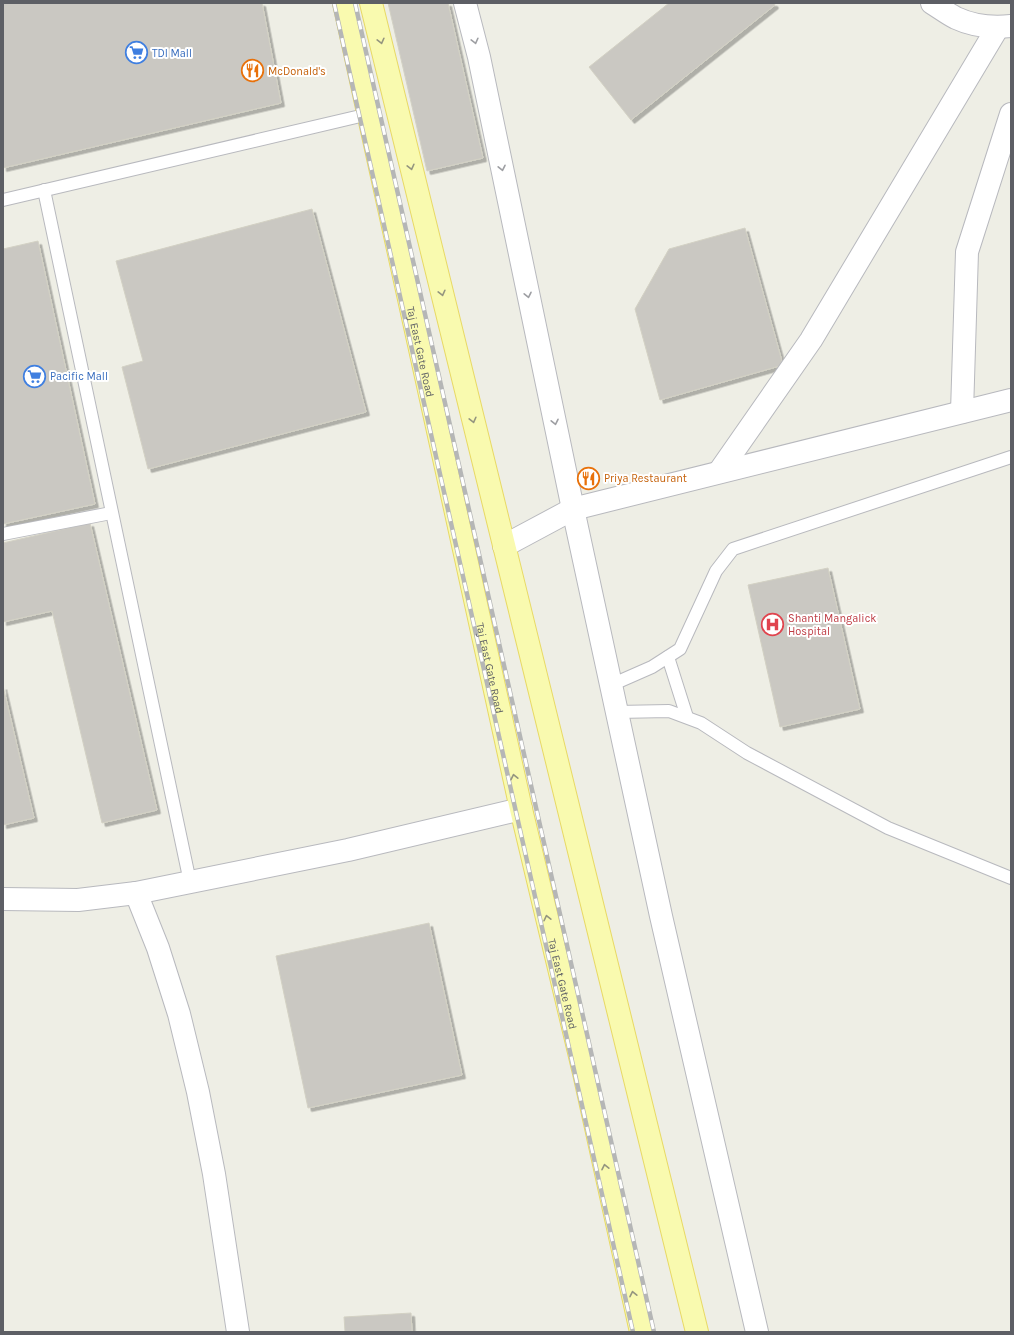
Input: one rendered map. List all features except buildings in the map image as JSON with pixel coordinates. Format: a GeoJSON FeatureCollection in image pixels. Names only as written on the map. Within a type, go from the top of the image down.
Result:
{"type":"FeatureCollection","features":[{"type":"Feature","properties":{"kind":"main road","name":"Taj East Gate Road"},"geometry":{"type":"LineString","coordinates":[[344,3],[521,809],[584,1073],[641,1332]]}},
{"type":"Feature","properties":{"kind":"main road"},"geometry":{"type":"LineString","coordinates":[[371,3],[697,1332]]}},
{"type":"Feature","properties":{"kind":"street"},"geometry":{"type":"LineString","coordinates":[[465,3],[479,57],[573,509],[661,916],[757,1332]]}},
{"type":"Feature","properties":{"kind":"street"},"geometry":{"type":"LineString","coordinates":[[719,472],[811,340],[1005,27],[979,26],[956,18],[932,3]]}},
{"type":"Feature","properties":{"kind":"street"},"geometry":{"type":"LineString","coordinates":[[962,412],[967,252],[1011,114]]}},
{"type":"Feature","properties":{"kind":"street"},"geometry":{"type":"LineString","coordinates":[[504,546],[573,509],[1011,400]]}},
{"type":"Feature","properties":{"kind":"street"},"geometry":{"type":"LineString","coordinates":[[3,899],[78,900],[136,893],[348,850],[521,809]]}},
{"type":"Feature","properties":{"kind":"street"},"geometry":{"type":"LineString","coordinates":[[136,893],[158,948],[179,1014],[198,1092],[214,1174],[238,1332]]}},
{"type":"Feature","properties":{"kind":"lane"},"geometry":{"type":"LineString","coordinates":[[3,200],[369,114]]}},
{"type":"Feature","properties":{"kind":"lane"},"geometry":{"type":"LineString","coordinates":[[44,190],[190,882]]}},
{"type":"Feature","properties":{"kind":"lane"},"geometry":{"type":"LineString","coordinates":[[611,685],[652,667],[680,649],[716,571],[733,549],[1011,457]]}},
{"type":"Feature","properties":{"kind":"lane"},"geometry":{"type":"LineString","coordinates":[[3,534],[111,513]]}},
{"type":"Feature","properties":{"kind":"lane"},"geometry":{"type":"LineString","coordinates":[[668,657],[687,717]]}},
{"type":"Feature","properties":{"kind":"lane"},"geometry":{"type":"LineString","coordinates":[[617,712],[669,711],[687,717],[701,723],[747,753],[888,828],[1011,878]]}},
{"type":"Feature","properties":{"kind":"railway"},"geometry":{"type":"LineString","coordinates":[[334,3],[633,1332]]}},
{"type":"Feature","properties":{"kind":"railway"},"geometry":{"type":"LineString","coordinates":[[355,3],[654,1332]]}},
{"type":"Feature","properties":{"kind":"place","name":"TDI Mall"},"geometry":{"type":"Point","coordinates":[137,53]}},
{"type":"Feature","properties":{"kind":"place","name":"McDonald's"},"geometry":{"type":"Point","coordinates":[253,71]}},
{"type":"Feature","properties":{"kind":"place","name":"Pacific Mall"},"geometry":{"type":"Point","coordinates":[35,376]}},
{"type":"Feature","properties":{"kind":"place","name":"Priya Restaurant"},"geometry":{"type":"Point","coordinates":[589,478]}},
{"type":"Feature","properties":{"kind":"place","name":"Shanti Mangalick Hospital"},"geometry":{"type":"Point","coordinates":[773,624]}}]}
